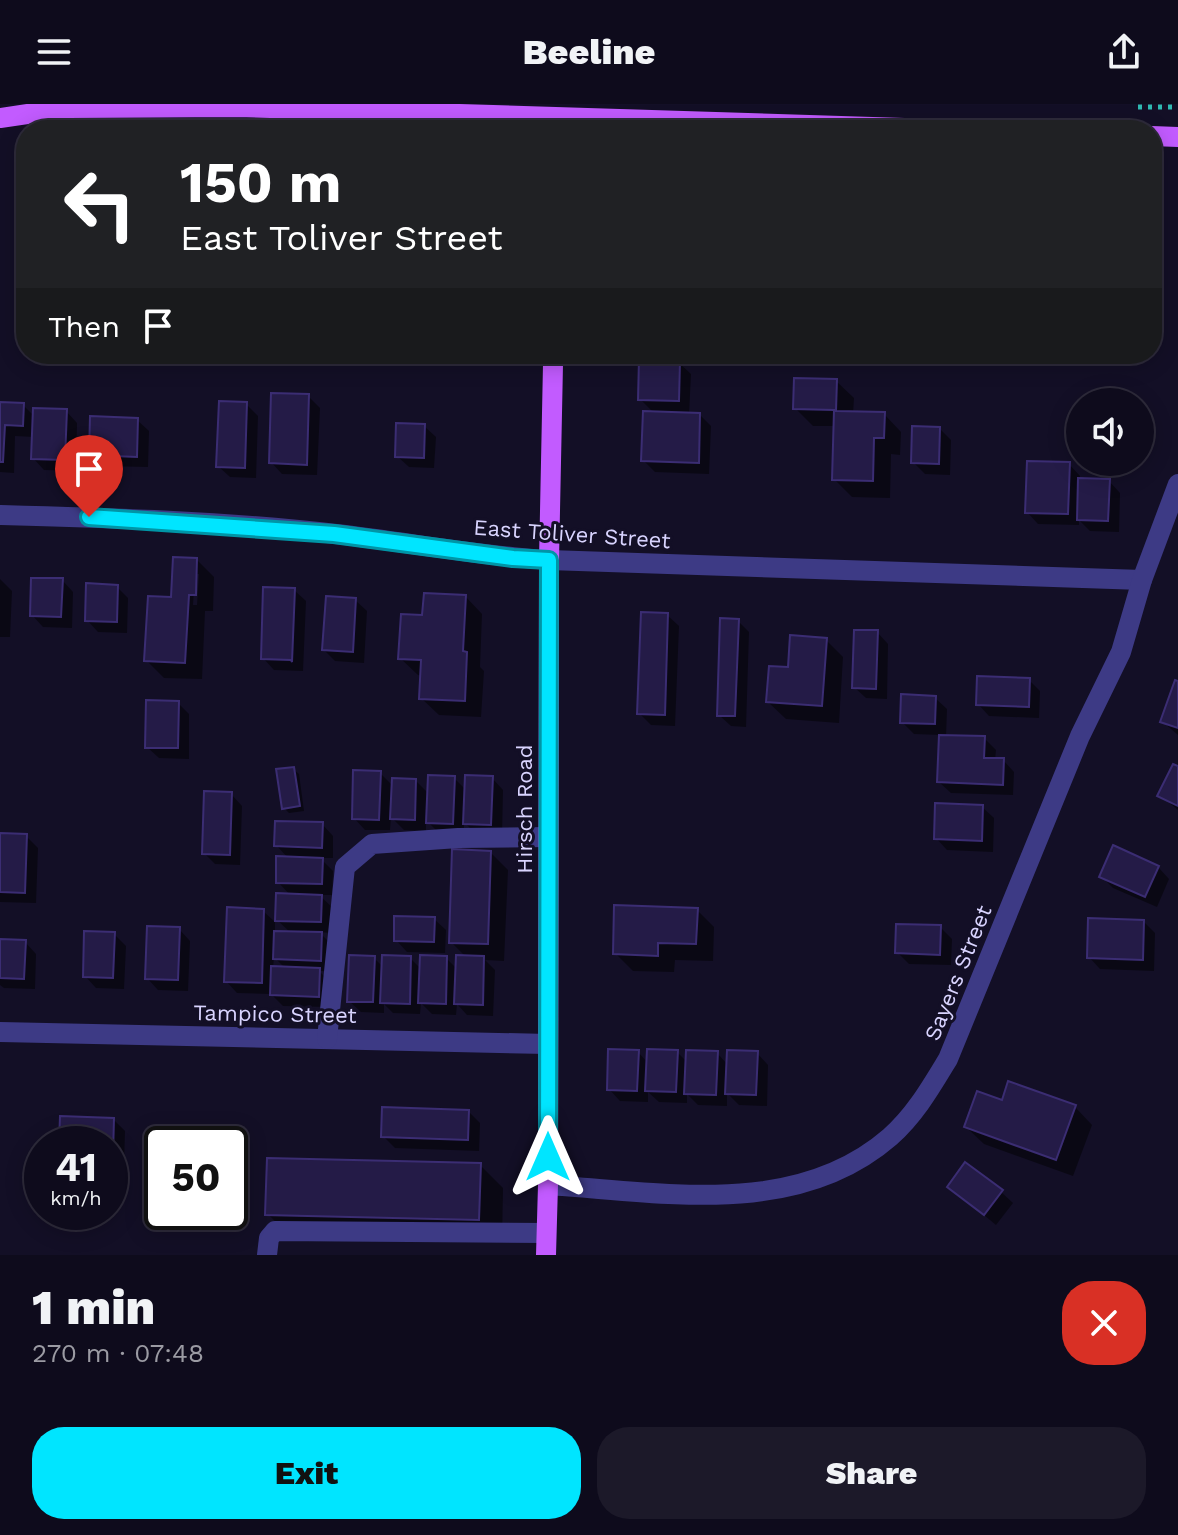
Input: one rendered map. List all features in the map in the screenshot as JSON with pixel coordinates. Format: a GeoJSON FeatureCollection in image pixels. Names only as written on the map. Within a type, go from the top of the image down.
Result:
{"type":"FeatureCollection","features":[{"type":"Feature","properties":{"kind":"main road"},"geometry":{"type":"LineString","coordinates":[[0,118],[68,108],[258,106],[389,108],[672,120]]}},
{"type":"Feature","properties":{"kind":"main road","name":"Hirsch Road"},"geometry":{"type":"LineString","coordinates":[[546,1255],[549,560],[554,364]]}},
{"type":"Feature","properties":{"kind":"street","name":"Sayers Street"},"geometry":{"type":"LineString","coordinates":[[548,1185],[718,1195],[763,1192],[806,1182],[851,1163],[889,1137],[920,1104],[948,1059],[1080,736],[1121,652],[1142,580],[1178,484]]}},
{"type":"Feature","properties":{"kind":"street","name":"East Toliver Street"},"geometry":{"type":"LineString","coordinates":[[0,515],[119,518],[334,534],[513,558],[1142,580]]}},
{"type":"Feature","properties":{"kind":"street"},"geometry":{"type":"LineString","coordinates":[[327,1039],[345,867],[372,844],[458,838],[548,837]]}},
{"type":"Feature","properties":{"kind":"street","name":"Tampico Street"},"geometry":{"type":"LineString","coordinates":[[0,1032],[548,1044]]}},
{"type":"Feature","properties":{"kind":"street"},"geometry":{"type":"LineString","coordinates":[[267,1255],[269,1238],[275,1231],[546,1233]]}},
{"type":"Feature","properties":{"kind":"path"},"geometry":{"type":"LineString","coordinates":[[1138,107],[1178,107]]}},
{"type":"Feature","properties":{"kind":"building"},"geometry":{"type":"Polygon","coordinates":[[[639,364],[680,364],[679,401],[638,400],[639,364]]]}},
{"type":"Feature","properties":{"kind":"building"},"geometry":{"type":"Polygon","coordinates":[[[794,378],[837,379],[836,411],[885,412],[884,438],[874,438],[873,481],[832,480],[834,410],[793,409],[794,378]]]}},
{"type":"Feature","properties":{"kind":"building"},"geometry":{"type":"Polygon","coordinates":[[[271,393],[309,394],[307,465],[269,463],[271,393]]]}},
{"type":"Feature","properties":{"kind":"building"},"geometry":{"type":"Polygon","coordinates":[[[219,401],[247,402],[245,468],[216,467],[219,401]]]}},
{"type":"Feature","properties":{"kind":"building"},"geometry":{"type":"Polygon","coordinates":[[[0,402],[24,403],[23,426],[5,425],[3,462],[0,462],[0,402]]]}},
{"type":"Feature","properties":{"kind":"building"},"geometry":{"type":"Polygon","coordinates":[[[33,408],[67,409],[65,460],[31,459],[33,408]]]}},
{"type":"Feature","properties":{"kind":"building"},"geometry":{"type":"Polygon","coordinates":[[[643,411],[700,413],[699,463],[641,461],[643,411]]]}},
{"type":"Feature","properties":{"kind":"building"},"geometry":{"type":"Polygon","coordinates":[[[90,416],[138,418],[137,457],[89,455],[90,416]]]}},
{"type":"Feature","properties":{"kind":"building"},"geometry":{"type":"Polygon","coordinates":[[[396,423],[425,424],[424,458],[395,457],[396,423]]]}},
{"type":"Feature","properties":{"kind":"building"},"geometry":{"type":"Polygon","coordinates":[[[912,426],[940,427],[939,464],[911,463],[912,426]]]}},
{"type":"Feature","properties":{"kind":"building"},"geometry":{"type":"Polygon","coordinates":[[[1027,461],[1066,462],[1066,476],[1069,476],[1068,514],[1025,513],[1027,461]]]}},
{"type":"Feature","properties":{"kind":"building"},"geometry":{"type":"Polygon","coordinates":[[[1078,478],[1110,479],[1108,521],[1077,520],[1078,478]]]}},
{"type":"Feature","properties":{"kind":"building"},"geometry":{"type":"Polygon","coordinates":[[[173,557],[197,558],[196,595],[189,595],[185,663],[144,661],[148,596],[171,597],[173,557]]]}},
{"type":"Feature","properties":{"kind":"building"},"geometry":{"type":"Polygon","coordinates":[[[31,578],[63,578],[61,617],[30,616],[31,578]]]}},
{"type":"Feature","properties":{"kind":"building"},"geometry":{"type":"Polygon","coordinates":[[[86,583],[118,585],[117,622],[85,621],[86,583]]]}},
{"type":"Feature","properties":{"kind":"building"},"geometry":{"type":"Polygon","coordinates":[[[263,587],[295,588],[292,662],[261,659],[263,587]]]}},
{"type":"Feature","properties":{"kind":"building"},"geometry":{"type":"Polygon","coordinates":[[[424,593],[466,595],[463,651],[467,652],[465,701],[419,699],[421,660],[398,659],[401,614],[422,615],[424,593]]]}},
{"type":"Feature","properties":{"kind":"building"},"geometry":{"type":"Polygon","coordinates":[[[326,596],[356,598],[353,652],[322,650],[326,596]]]}},
{"type":"Feature","properties":{"kind":"building"},"geometry":{"type":"Polygon","coordinates":[[[641,612],[668,613],[665,715],[637,714],[641,612]]]}},
{"type":"Feature","properties":{"kind":"building"},"geometry":{"type":"Polygon","coordinates":[[[720,618],[739,619],[735,716],[717,716],[720,618]]]}},
{"type":"Feature","properties":{"kind":"building"},"geometry":{"type":"Polygon","coordinates":[[[854,630],[878,630],[876,689],[852,688],[854,630]]]}},
{"type":"Feature","properties":{"kind":"building"},"geometry":{"type":"Polygon","coordinates":[[[790,635],[827,638],[822,706],[766,702],[769,666],[788,667],[790,635]]]}},
{"type":"Feature","properties":{"kind":"building"},"geometry":{"type":"Polygon","coordinates":[[[977,676],[1030,678],[1029,707],[976,705],[977,676]]]}},
{"type":"Feature","properties":{"kind":"building"},"geometry":{"type":"Polygon","coordinates":[[[1175,680],[1178,681],[1178,728],[1160,722],[1175,680]]]}},
{"type":"Feature","properties":{"kind":"building"},"geometry":{"type":"Polygon","coordinates":[[[901,694],[936,696],[935,724],[900,723],[901,694]]]}},
{"type":"Feature","properties":{"kind":"building"},"geometry":{"type":"Polygon","coordinates":[[[146,700],[179,701],[178,748],[145,748],[146,700]]]}},
{"type":"Feature","properties":{"kind":"building"},"geometry":{"type":"Polygon","coordinates":[[[939,735],[985,736],[984,758],[1004,758],[1003,785],[937,782],[939,735]]]}},
{"type":"Feature","properties":{"kind":"building"},"geometry":{"type":"Polygon","coordinates":[[[1173,764],[1178,766],[1178,806],[1157,796],[1173,764]]]}},
{"type":"Feature","properties":{"kind":"building"},"geometry":{"type":"Polygon","coordinates":[[[294,767],[300,806],[282,809],[276,769],[294,767]]]}},
{"type":"Feature","properties":{"kind":"building"},"geometry":{"type":"Polygon","coordinates":[[[353,770],[381,771],[379,820],[352,819],[353,770]]]}},
{"type":"Feature","properties":{"kind":"building"},"geometry":{"type":"Polygon","coordinates":[[[428,775],[455,776],[453,824],[426,823],[428,775]]]}},
{"type":"Feature","properties":{"kind":"building"},"geometry":{"type":"Polygon","coordinates":[[[465,775],[493,776],[491,825],[463,824],[465,775]]]}},
{"type":"Feature","properties":{"kind":"building"},"geometry":{"type":"Polygon","coordinates":[[[392,778],[416,779],[415,820],[390,819],[392,778]]]}},
{"type":"Feature","properties":{"kind":"building"},"geometry":{"type":"Polygon","coordinates":[[[204,791],[232,792],[230,855],[202,854],[204,791]]]}},
{"type":"Feature","properties":{"kind":"building"},"geometry":{"type":"Polygon","coordinates":[[[935,803],[983,805],[982,841],[934,839],[935,803]]]}},
{"type":"Feature","properties":{"kind":"building"},"geometry":{"type":"Polygon","coordinates":[[[275,821],[323,822],[322,848],[274,846],[275,821]]]}},
{"type":"Feature","properties":{"kind":"building"},"geometry":{"type":"Polygon","coordinates":[[[0,833],[27,834],[25,893],[0,892],[0,833]]]}},
{"type":"Feature","properties":{"kind":"building"},"geometry":{"type":"Polygon","coordinates":[[[1113,845],[1159,866],[1145,897],[1099,877],[1113,845]]]}},
{"type":"Feature","properties":{"kind":"building"},"geometry":{"type":"Polygon","coordinates":[[[452,849],[491,851],[488,944],[449,943],[452,849]]]}},
{"type":"Feature","properties":{"kind":"building"},"geometry":{"type":"Polygon","coordinates":[[[276,856],[323,858],[322,884],[276,883],[276,856]]]}},
{"type":"Feature","properties":{"kind":"building"},"geometry":{"type":"Polygon","coordinates":[[[276,893],[322,895],[321,922],[275,921],[276,893]]]}},
{"type":"Feature","properties":{"kind":"building"},"geometry":{"type":"Polygon","coordinates":[[[614,905],[698,908],[696,944],[658,943],[658,956],[613,954],[614,905]]]}},
{"type":"Feature","properties":{"kind":"building"},"geometry":{"type":"Polygon","coordinates":[[[227,907],[264,909],[262,983],[224,982],[227,907]]]}},
{"type":"Feature","properties":{"kind":"building"},"geometry":{"type":"Polygon","coordinates":[[[394,916],[435,917],[434,942],[394,941],[394,916]]]}},
{"type":"Feature","properties":{"kind":"building"},"geometry":{"type":"Polygon","coordinates":[[[1088,918],[1144,920],[1143,960],[1087,958],[1088,918]]]}},
{"type":"Feature","properties":{"kind":"building"},"geometry":{"type":"Polygon","coordinates":[[[896,924],[941,925],[940,955],[895,953],[896,924]]]}},
{"type":"Feature","properties":{"kind":"building"},"geometry":{"type":"Polygon","coordinates":[[[147,926],[180,927],[178,980],[145,979],[147,926]]]}},
{"type":"Feature","properties":{"kind":"building"},"geometry":{"type":"Polygon","coordinates":[[[84,931],[115,932],[113,978],[83,977],[84,931]]]}},
{"type":"Feature","properties":{"kind":"building"},"geometry":{"type":"Polygon","coordinates":[[[274,931],[322,932],[321,961],[273,959],[274,931]]]}},
{"type":"Feature","properties":{"kind":"building"},"geometry":{"type":"Polygon","coordinates":[[[0,939],[26,940],[24,979],[0,978],[0,939]]]}},
{"type":"Feature","properties":{"kind":"building"},"geometry":{"type":"Polygon","coordinates":[[[349,955],[375,956],[373,1002],[347,1002],[349,955]]]}},
{"type":"Feature","properties":{"kind":"building"},"geometry":{"type":"Polygon","coordinates":[[[382,955],[411,956],[410,1004],[380,1003],[382,955]]]}},
{"type":"Feature","properties":{"kind":"building"},"geometry":{"type":"Polygon","coordinates":[[[420,955],[447,956],[446,1004],[418,1003],[420,955]]]}},
{"type":"Feature","properties":{"kind":"building"},"geometry":{"type":"Polygon","coordinates":[[[456,955],[484,956],[483,1005],[454,1004],[456,955]]]}},
{"type":"Feature","properties":{"kind":"building"},"geometry":{"type":"Polygon","coordinates":[[[271,966],[320,968],[319,997],[270,995],[271,966]]]}},
{"type":"Feature","properties":{"kind":"building"},"geometry":{"type":"Polygon","coordinates":[[[608,1049],[639,1050],[637,1091],[607,1090],[608,1049]]]}},
{"type":"Feature","properties":{"kind":"building"},"geometry":{"type":"Polygon","coordinates":[[[647,1049],[678,1050],[676,1092],[645,1091],[647,1049]]]}},
{"type":"Feature","properties":{"kind":"building"},"geometry":{"type":"Polygon","coordinates":[[[686,1050],[718,1051],[716,1095],[684,1094],[686,1050]]]}},
{"type":"Feature","properties":{"kind":"building"},"geometry":{"type":"Polygon","coordinates":[[[727,1050],[758,1051],[756,1095],[725,1094],[727,1050]]]}},
{"type":"Feature","properties":{"kind":"building"},"geometry":{"type":"Polygon","coordinates":[[[1008,1081],[1076,1105],[1056,1160],[964,1127],[977,1091],[1002,1100],[1008,1081]]]}},
{"type":"Feature","properties":{"kind":"building"},"geometry":{"type":"Polygon","coordinates":[[[382,1107],[469,1110],[468,1140],[381,1137],[382,1107]]]}},
{"type":"Feature","properties":{"kind":"building"},"geometry":{"type":"Polygon","coordinates":[[[60,1116],[114,1118],[114,1126],[60,1126],[60,1116]]]}},
{"type":"Feature","properties":{"kind":"building"},"geometry":{"type":"Polygon","coordinates":[[[267,1158],[481,1163],[479,1220],[265,1215],[267,1158]]]}},
{"type":"Feature","properties":{"kind":"building"},"geometry":{"type":"Polygon","coordinates":[[[965,1162],[1003,1190],[984,1215],[947,1187],[965,1162]]]}},
{"type":"Feature","properties":{"kind":"route"},"geometry":{"type":"LineString","coordinates":[[89,517],[334,534],[549,560],[548,1157]]}}]}
